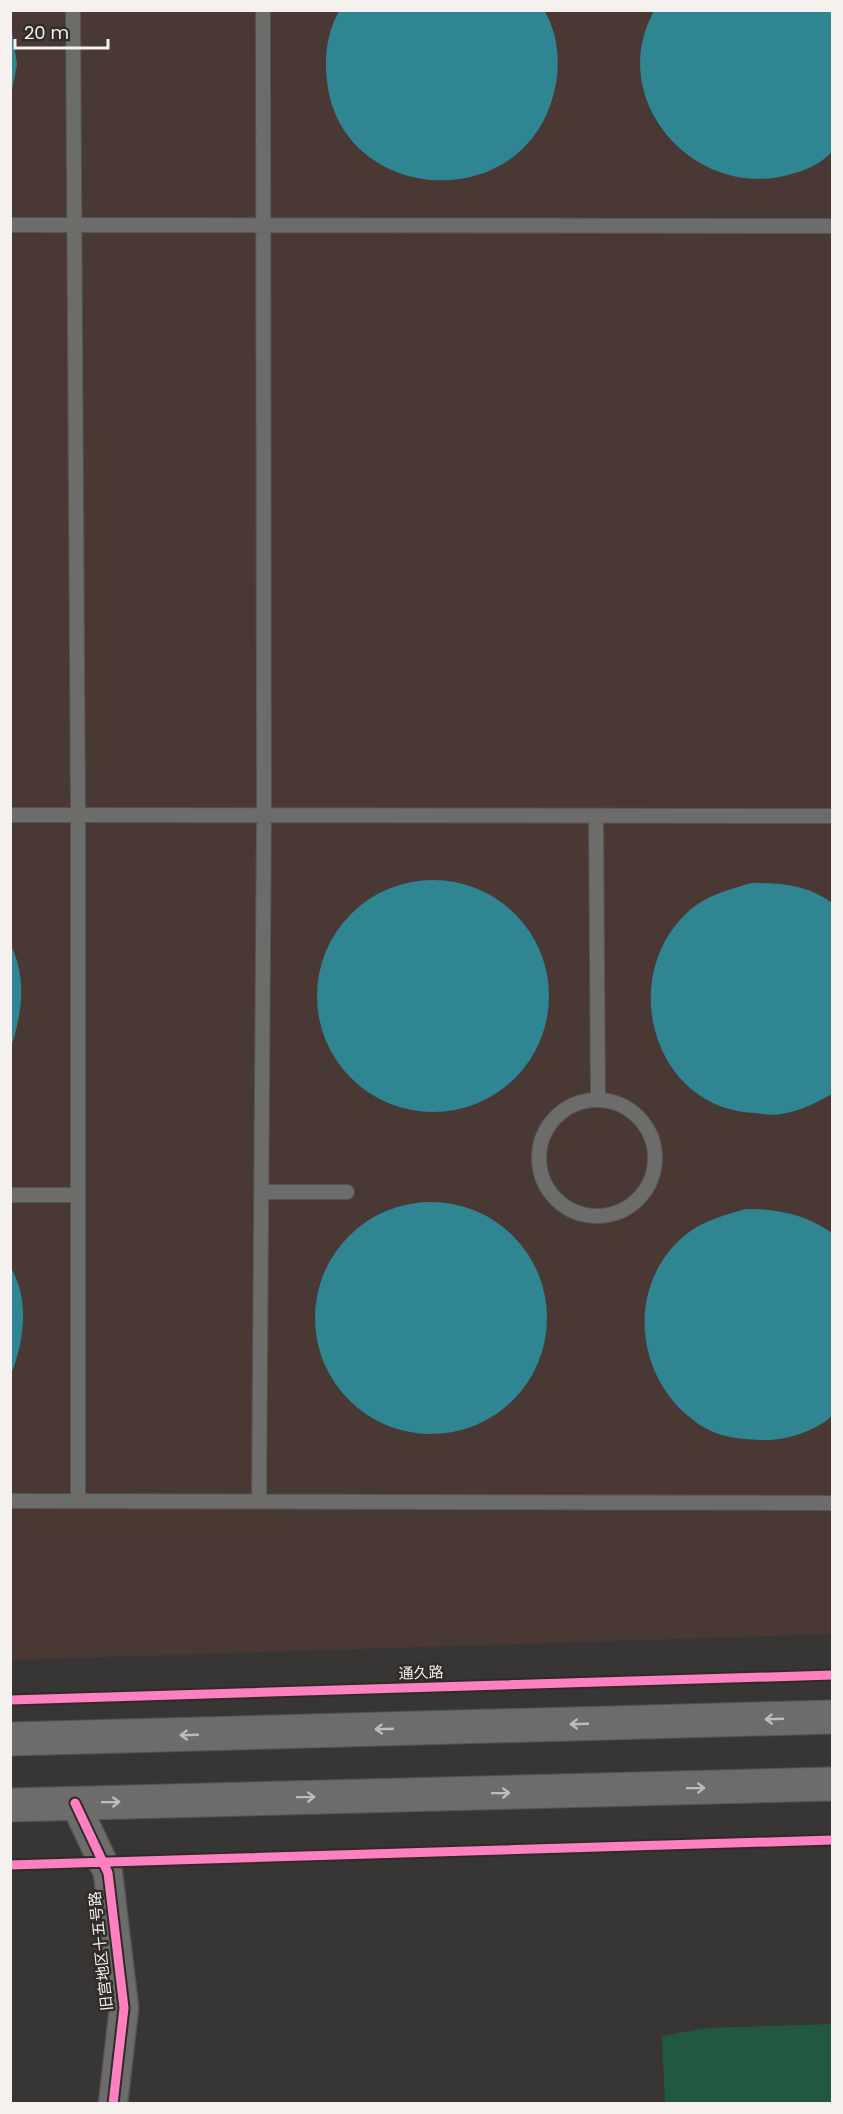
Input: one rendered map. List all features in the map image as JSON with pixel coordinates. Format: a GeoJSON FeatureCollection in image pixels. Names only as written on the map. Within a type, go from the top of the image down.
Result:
{"type":"FeatureCollection","features":[{"type":"Feature","properties":{"kind":"main road"},"geometry":{"type":"LineString","coordinates":[[10,1739],[832,1717]]}},
{"type":"Feature","properties":{"kind":"main road"},"geometry":{"type":"LineString","coordinates":[[10,1805],[832,1784]]}},
{"type":"Feature","properties":{"kind":"street","name":"旧宫地区十五号路"},"geometry":{"type":"LineString","coordinates":[[75,1803],[108,1873],[124,2007],[113,2103]]}},
{"type":"Feature","properties":{"kind":"lane"},"geometry":{"type":"LineString","coordinates":[[73,10],[78,815],[78,1501]]}},
{"type":"Feature","properties":{"kind":"lane"},"geometry":{"type":"LineString","coordinates":[[259,1502],[264,816],[263,10]]}},
{"type":"Feature","properties":{"kind":"lane"},"geometry":{"type":"LineString","coordinates":[[10,225],[832,226]]}},
{"type":"Feature","properties":{"kind":"lane"},"geometry":{"type":"LineString","coordinates":[[10,815],[832,816]]}},
{"type":"Feature","properties":{"kind":"lane"},"geometry":{"type":"LineString","coordinates":[[596,816],[598,1100]]}},
{"type":"Feature","properties":{"kind":"lane"},"geometry":{"type":"LineString","coordinates":[[598,1100],[621,1105],[643,1123],[654,1146],[654,1171],[645,1191],[629,1207],[606,1215],[585,1215],[562,1205],[548,1189],[539,1167],[541,1140],[553,1119],[573,1105],[598,1100]]}},
{"type":"Feature","properties":{"kind":"lane"},"geometry":{"type":"LineString","coordinates":[[262,1192],[347,1192]]}},
{"type":"Feature","properties":{"kind":"lane"},"geometry":{"type":"LineString","coordinates":[[10,1195],[78,1195]]}},
{"type":"Feature","properties":{"kind":"lane"},"geometry":{"type":"LineString","coordinates":[[10,1501],[832,1503]]}},
{"type":"Feature","properties":{"kind":"shaded area"},"geometry":{"type":"Polygon","coordinates":[[[10,11],[832,11],[832,1634],[11,1660],[10,11]]]}},
{"type":"Feature","properties":{"kind":"green space"},"geometry":{"type":"Polygon","coordinates":[[[832,2024],[832,2103],[665,2103],[662,2036],[707,2028],[832,2024]]]}},
{"type":"Feature","properties":{"kind":"water"},"geometry":{"type":"Polygon","coordinates":[[[544,10],[554,33],[558,56],[554,92],[551,103],[531,140],[502,165],[467,178],[430,180],[394,171],[362,151],[339,121],[327,81],[326,63],[329,36],[339,11],[544,10]]]}},
{"type":"Feature","properties":{"kind":"water"},"geometry":{"type":"Polygon","coordinates":[[[654,11],[832,11],[832,152],[817,163],[800,171],[788,175],[753,179],[721,172],[691,157],[667,135],[650,108],[641,77],[642,44],[654,11]]]}},
{"type":"Feature","properties":{"kind":"water"},"geometry":{"type":"Polygon","coordinates":[[[11,26],[17,64],[10,95],[11,26]]]}},
{"type":"Feature","properties":{"kind":"water"},"geometry":{"type":"Polygon","coordinates":[[[422,880],[444,880],[488,893],[507,906],[523,922],[536,941],[544,962],[549,996],[547,1019],[536,1051],[523,1070],[507,1086],[488,1099],[467,1107],[444,1112],[422,1112],[378,1099],[359,1086],[343,1070],[330,1051],[322,1030],[317,1007],[317,985],[330,941],[343,922],[359,906],[378,893],[399,885],[422,880]]]}},
{"type":"Feature","properties":{"kind":"water"},"geometry":{"type":"Polygon","coordinates":[[[752,883],[794,886],[813,892],[832,903],[832,1094],[801,1109],[778,1115],[719,1106],[691,1088],[669,1064],[656,1034],[651,1001],[654,968],[667,937],[690,910],[711,896],[752,883]]]}},
{"type":"Feature","properties":{"kind":"water"},"geometry":{"type":"Polygon","coordinates":[[[11,945],[19,971],[21,996],[18,1022],[11,1048],[11,945]]]}},
{"type":"Feature","properties":{"kind":"water"},"geometry":{"type":"Polygon","coordinates":[[[420,1202],[442,1202],[486,1215],[505,1228],[521,1244],[534,1263],[542,1284],[547,1318],[545,1341],[534,1373],[521,1392],[505,1408],[486,1421],[465,1429],[442,1434],[420,1434],[376,1421],[357,1408],[341,1392],[328,1373],[320,1352],[315,1329],[315,1307],[328,1263],[341,1244],[357,1228],[376,1215],[397,1207],[420,1202]]]}},
{"type":"Feature","properties":{"kind":"water"},"geometry":{"type":"Polygon","coordinates":[[[746,1209],[770,1210],[802,1217],[832,1233],[832,1416],[808,1431],[779,1439],[733,1438],[707,1429],[683,1412],[665,1390],[652,1365],[646,1338],[645,1311],[651,1283],[664,1258],[684,1236],[698,1226],[746,1209]]]}},
{"type":"Feature","properties":{"kind":"water"},"geometry":{"type":"Polygon","coordinates":[[[11,1268],[21,1294],[23,1321],[19,1349],[11,1375],[11,1268]]]}},
{"type":"Feature","properties":{"kind":"cycle path","name":"通久路"},"geometry":{"type":"LineString","coordinates":[[10,1700],[832,1675]]}},
{"type":"Feature","properties":{"kind":"cycle path"},"geometry":{"type":"LineString","coordinates":[[75,1803],[108,1873],[124,2008],[113,2104]]}},
{"type":"Feature","properties":{"kind":"cycle path"},"geometry":{"type":"LineString","coordinates":[[10,1865],[832,1840]]}}]}
